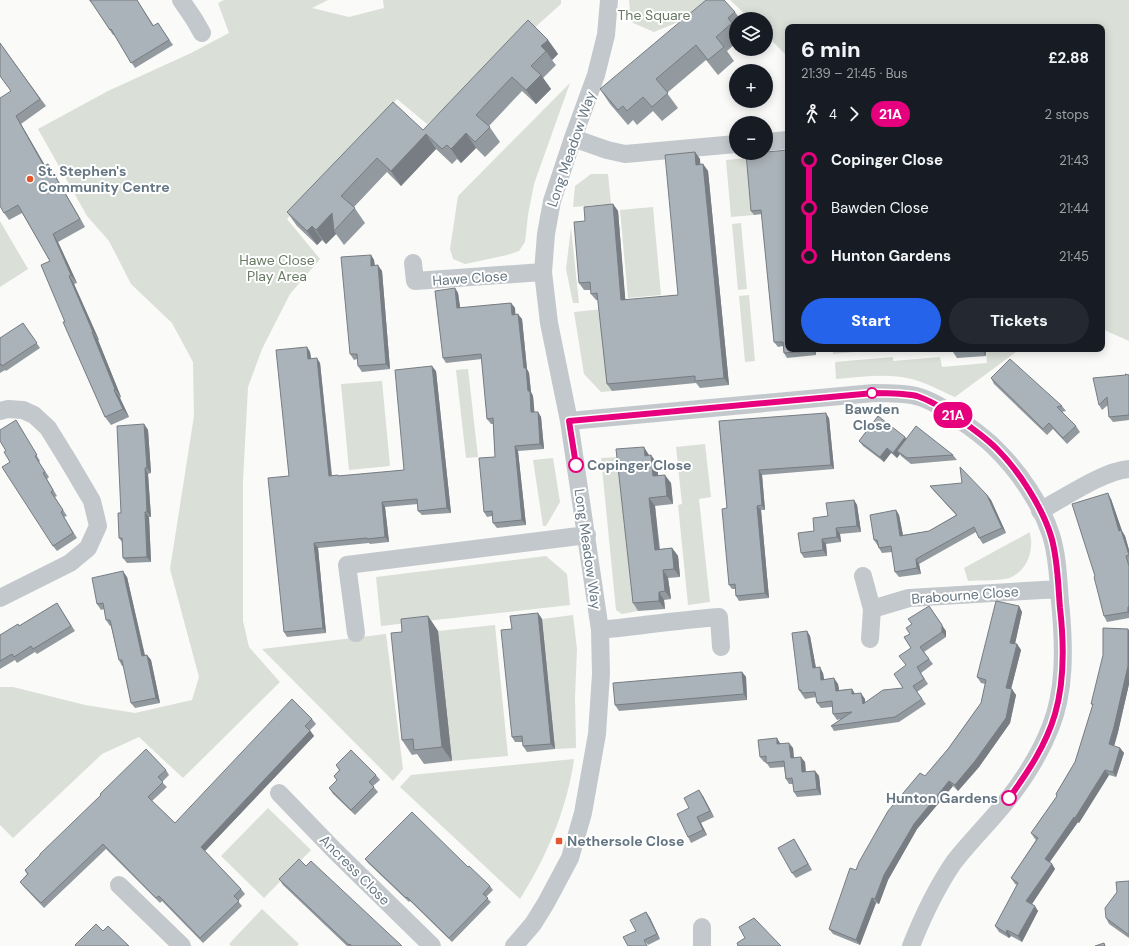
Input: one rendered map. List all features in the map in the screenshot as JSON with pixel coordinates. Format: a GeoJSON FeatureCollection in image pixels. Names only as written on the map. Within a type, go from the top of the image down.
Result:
{"type":"FeatureCollection","features":[{"type":"Feature","properties":{"kind":"street"},"geometry":{"type":"LineString","coordinates":[[181,0],[200,21]]}},
{"type":"Feature","properties":{"kind":"street","name":"Long Meadow Way"},"geometry":{"type":"LineString","coordinates":[[514,946],[533,924],[570,858],[583,813],[595,750],[599,714],[601,674],[600,630],[569,421],[549,323],[544,272],[546,234],[552,201],[596,75],[606,35],[609,0]]}},
{"type":"Feature","properties":{"kind":"street"},"geometry":{"type":"LineString","coordinates":[[573,138],[607,150],[625,154],[729,145]]}},
{"type":"Feature","properties":{"kind":"street"},"geometry":{"type":"LineString","coordinates":[[773,141],[785,140]]}},
{"type":"Feature","properties":{"kind":"street","name":"Hawe Close"},"geometry":{"type":"LineString","coordinates":[[413,263],[415,281],[544,272]]}},
{"type":"Feature","properties":{"kind":"street"},"geometry":{"type":"LineString","coordinates":[[569,421],[874,393],[917,396],[945,409],[997,449],[1029,491],[1051,536],[1056,558],[1062,622],[1063,662],[1060,690],[1055,713],[1051,726],[1029,772],[1009,798],[955,861],[938,886],[911,946]]}},
{"type":"Feature","properties":{"kind":"street"},"geometry":{"type":"LineString","coordinates":[[0,411],[8,409],[23,410],[34,415],[48,428],[92,501],[98,526],[88,548],[70,563],[0,598]]}},
{"type":"Feature","properties":{"kind":"street"},"geometry":{"type":"LineString","coordinates":[[1040,511],[1102,477],[1119,470],[1129,469]]}},
{"type":"Feature","properties":{"kind":"street"},"geometry":{"type":"LineString","coordinates":[[356,633],[347,565],[587,535]]}},
{"type":"Feature","properties":{"kind":"street"},"geometry":{"type":"LineString","coordinates":[[863,576],[872,608],[870,639]]}},
{"type":"Feature","properties":{"kind":"street","name":"Brabourne Close"},"geometry":{"type":"LineString","coordinates":[[872,608],[909,598],[1059,589]]}},
{"type":"Feature","properties":{"kind":"street"},"geometry":{"type":"LineString","coordinates":[[600,630],[687,619],[719,618],[722,647]]}},
{"type":"Feature","properties":{"kind":"street","name":"Ancress Close"},"geometry":{"type":"LineString","coordinates":[[279,793],[323,840],[432,946]]}},
{"type":"Feature","properties":{"kind":"street"},"geometry":{"type":"LineString","coordinates":[[119,885],[182,946]]}},
{"type":"Feature","properties":{"kind":"street"},"geometry":{"type":"LineString","coordinates":[[702,927],[702,946]]}},
{"type":"Feature","properties":{"kind":"green space","name":"Hawe Close Play Area"},"geometry":{"type":"Polygon","coordinates":[[[224,0],[328,0],[312,8],[349,17],[384,8],[383,0],[561,0],[561,4],[427,124],[397,99],[287,219],[320,259],[290,294],[262,349],[248,387],[243,480],[243,621],[249,647],[280,682],[183,778],[139,737],[102,754],[13,838],[0,825],[0,687],[13,687],[85,705],[135,713],[192,700],[199,677],[170,569],[194,416],[193,362],[172,323],[131,284],[109,241],[87,216],[38,129],[108,91],[191,53],[229,33],[218,3],[224,0]]]}},
{"type":"Feature","properties":{"kind":"green space","name":"The Square"},"geometry":{"type":"Polygon","coordinates":[[[629,0],[707,0],[683,20],[654,32],[631,22],[629,0]]]}},
{"type":"Feature","properties":{"kind":"green space"},"geometry":{"type":"Polygon","coordinates":[[[730,0],[1129,0],[1129,341],[1105,330],[1105,24],[785,24],[785,54],[773,42],[773,12],[743,12],[730,0]]]}},
{"type":"Feature","properties":{"kind":"green space"},"geometry":{"type":"Polygon","coordinates":[[[570,83],[534,184],[525,242],[519,251],[507,255],[465,264],[453,259],[450,249],[458,196],[570,83]]]}},
{"type":"Feature","properties":{"kind":"green space"},"geometry":{"type":"Polygon","coordinates":[[[726,160],[749,160],[754,215],[731,217],[726,160]]]}},
{"type":"Feature","properties":{"kind":"green space"},"geometry":{"type":"Polygon","coordinates":[[[591,174],[608,174],[611,204],[573,207],[575,186],[591,174]]]}},
{"type":"Feature","properties":{"kind":"green space"},"geometry":{"type":"Polygon","coordinates":[[[653,207],[661,295],[628,298],[620,210],[653,207]]]}},
{"type":"Feature","properties":{"kind":"green space"},"geometry":{"type":"Polygon","coordinates":[[[0,221],[28,269],[0,287],[0,221]]]}},
{"type":"Feature","properties":{"kind":"green space"},"geometry":{"type":"Polygon","coordinates":[[[741,223],[747,289],[738,290],[732,224],[741,223]]]}},
{"type":"Feature","properties":{"kind":"green space"},"geometry":{"type":"Polygon","coordinates":[[[571,228],[579,303],[573,303],[566,269],[571,228]]]}},
{"type":"Feature","properties":{"kind":"green space"},"geometry":{"type":"Polygon","coordinates":[[[749,295],[755,361],[745,362],[739,296],[749,295]]]}},
{"type":"Feature","properties":{"kind":"green space"},"geometry":{"type":"Polygon","coordinates":[[[603,309],[612,391],[601,392],[584,374],[574,312],[603,309]]]}},
{"type":"Feature","properties":{"kind":"green space"},"geometry":{"type":"Polygon","coordinates":[[[833,352],[855,352],[833,354],[833,352]]]}},
{"type":"Feature","properties":{"kind":"green space"},"geometry":{"type":"Polygon","coordinates":[[[986,352],[1016,352],[955,397],[923,383],[903,377],[874,376],[836,379],[835,362],[893,357],[893,361],[940,357],[942,367],[987,363],[986,352]]]}},
{"type":"Feature","properties":{"kind":"green space"},"geometry":{"type":"Polygon","coordinates":[[[468,369],[478,457],[466,458],[456,370],[468,369]]]}},
{"type":"Feature","properties":{"kind":"green space"},"geometry":{"type":"Polygon","coordinates":[[[382,381],[390,466],[349,470],[341,384],[382,381]]]}},
{"type":"Feature","properties":{"kind":"green space"},"geometry":{"type":"Polygon","coordinates":[[[705,444],[711,497],[699,499],[710,602],[688,605],[678,505],[682,504],[676,447],[705,444]]]}},
{"type":"Feature","properties":{"kind":"green space"},"geometry":{"type":"Polygon","coordinates":[[[622,457],[638,611],[622,614],[616,610],[601,458],[622,457]]]}},
{"type":"Feature","properties":{"kind":"green space"},"geometry":{"type":"Polygon","coordinates":[[[553,458],[560,502],[546,526],[543,526],[533,460],[553,458]]]}},
{"type":"Feature","properties":{"kind":"green space"},"geometry":{"type":"Polygon","coordinates":[[[1030,532],[1031,551],[1027,562],[1016,575],[1000,580],[968,581],[964,568],[1030,532]]]}},
{"type":"Feature","properties":{"kind":"green space"},"geometry":{"type":"Polygon","coordinates":[[[546,556],[567,574],[570,605],[381,626],[376,577],[546,556]]]}},
{"type":"Feature","properties":{"kind":"green space"},"geometry":{"type":"Polygon","coordinates":[[[573,615],[577,649],[575,697],[576,748],[555,749],[542,619],[573,615]]]}},
{"type":"Feature","properties":{"kind":"green space"},"geometry":{"type":"Polygon","coordinates":[[[495,625],[508,756],[451,761],[438,631],[495,625]]]}},
{"type":"Feature","properties":{"kind":"green space"},"geometry":{"type":"Polygon","coordinates":[[[386,634],[403,769],[393,781],[262,649],[386,634]]]}},
{"type":"Feature","properties":{"kind":"green space"},"geometry":{"type":"Polygon","coordinates":[[[574,759],[571,778],[561,814],[539,866],[520,899],[400,787],[411,775],[574,759]]]}},
{"type":"Feature","properties":{"kind":"green space"},"geometry":{"type":"Polygon","coordinates":[[[268,808],[311,850],[264,898],[221,856],[268,808]]]}},
{"type":"Feature","properties":{"kind":"green space"},"geometry":{"type":"Polygon","coordinates":[[[262,909],[299,944],[297,946],[231,946],[229,944],[262,909]]]}},
{"type":"Feature","properties":{"kind":"building"},"geometry":{"type":"Polygon","coordinates":[[[90,0],[137,0],[153,26],[158,23],[169,40],[131,63],[111,29],[110,30],[90,0]]]}},
{"type":"Feature","properties":{"kind":"building"},"geometry":{"type":"Polygon","coordinates":[[[706,0],[724,0],[735,12],[729,12],[729,26],[716,37],[724,47],[708,60],[696,45],[656,79],[668,93],[652,107],[643,97],[627,111],[623,106],[618,110],[600,89],[706,0]]]}},
{"type":"Feature","properties":{"kind":"building"},"geometry":{"type":"Polygon","coordinates":[[[528,20],[548,40],[541,46],[546,51],[531,66],[541,75],[526,90],[512,77],[476,115],[490,127],[475,142],[466,133],[451,149],[447,145],[442,149],[426,134],[391,171],[377,158],[341,196],[355,208],[334,231],[332,213],[316,230],[312,226],[307,231],[287,212],[393,102],[423,130],[528,20]]]}},
{"type":"Feature","properties":{"kind":"building"},"geometry":{"type":"Polygon","coordinates":[[[0,43],[40,99],[16,116],[44,166],[48,164],[80,219],[53,234],[71,275],[69,276],[123,409],[105,417],[63,322],[65,322],[41,265],[50,261],[18,205],[4,213],[0,206],[0,98],[11,91],[0,76],[0,43]]]}},
{"type":"Feature","properties":{"kind":"building"},"geometry":{"type":"Polygon","coordinates":[[[785,150],[785,352],[798,352],[784,353],[783,342],[774,342],[761,210],[751,211],[747,160],[773,160],[773,151],[785,150]]]}},
{"type":"Feature","properties":{"kind":"building"},"geometry":{"type":"Polygon","coordinates":[[[695,152],[696,165],[703,164],[724,378],[695,381],[695,376],[607,384],[597,293],[591,294],[590,282],[579,283],[574,222],[585,221],[584,207],[613,204],[621,300],[678,295],[665,155],[695,152]]]}},
{"type":"Feature","properties":{"kind":"building"},"geometry":{"type":"Polygon","coordinates":[[[371,255],[371,266],[378,265],[386,364],[358,366],[357,354],[350,354],[341,257],[371,255]]]}},
{"type":"Feature","properties":{"kind":"building"},"geometry":{"type":"Polygon","coordinates":[[[455,288],[457,308],[511,303],[512,315],[518,314],[524,368],[526,368],[528,391],[530,391],[531,412],[538,412],[540,444],[515,446],[522,520],[493,523],[492,511],[484,512],[479,458],[495,457],[493,418],[487,419],[481,354],[443,358],[435,291],[455,288]]]}},
{"type":"Feature","properties":{"kind":"building"},"geometry":{"type":"Polygon","coordinates":[[[23,323],[37,343],[2,366],[1,364],[0,365],[0,338],[23,323]]]}},
{"type":"Feature","properties":{"kind":"building"},"geometry":{"type":"Polygon","coordinates":[[[307,347],[308,359],[317,358],[329,476],[404,470],[395,370],[432,366],[447,508],[418,511],[417,499],[382,502],[385,537],[314,543],[323,628],[284,632],[268,478],[289,476],[276,350],[307,347]]]}},
{"type":"Feature","properties":{"kind":"building"},"geometry":{"type":"Polygon","coordinates":[[[1010,359],[1062,406],[1057,407],[1076,426],[1063,438],[1049,423],[1043,429],[991,378],[1010,359]]]}},
{"type":"Feature","properties":{"kind":"building"},"geometry":{"type":"Polygon","coordinates":[[[1125,374],[1129,375],[1129,415],[1109,417],[1107,397],[1099,405],[1093,378],[1126,375],[1125,374]]]}},
{"type":"Feature","properties":{"kind":"building"},"geometry":{"type":"Polygon","coordinates":[[[826,413],[831,465],[759,470],[762,505],[757,506],[765,593],[736,596],[735,584],[729,585],[722,509],[727,508],[719,421],[826,413]]]}},
{"type":"Feature","properties":{"kind":"building"},"geometry":{"type":"Polygon","coordinates":[[[878,416],[905,437],[893,453],[887,448],[880,457],[859,441],[878,416]]]}},
{"type":"Feature","properties":{"kind":"building"},"geometry":{"type":"Polygon","coordinates":[[[16,420],[37,455],[35,456],[45,472],[43,473],[53,490],[51,492],[63,510],[61,512],[73,533],[53,546],[2,467],[10,462],[0,441],[0,430],[16,420]]]}},
{"type":"Feature","properties":{"kind":"building"},"geometry":{"type":"Polygon","coordinates":[[[144,424],[147,468],[145,468],[147,512],[145,512],[147,557],[123,558],[122,538],[119,538],[118,513],[121,513],[117,426],[144,424]]]}},
{"type":"Feature","properties":{"kind":"building"},"geometry":{"type":"Polygon","coordinates":[[[916,426],[953,455],[907,458],[897,451],[916,426]]]}},
{"type":"Feature","properties":{"kind":"building"},"geometry":{"type":"Polygon","coordinates":[[[644,447],[645,456],[651,455],[653,476],[665,475],[667,496],[649,498],[655,550],[672,548],[674,569],[663,570],[665,591],[659,592],[659,601],[633,603],[616,449],[644,447]]]}},
{"type":"Feature","properties":{"kind":"building"},"geometry":{"type":"Polygon","coordinates":[[[960,467],[987,495],[1002,528],[979,538],[974,527],[916,559],[917,568],[895,572],[891,546],[879,548],[877,540],[874,540],[870,515],[896,510],[900,536],[929,531],[957,515],[930,486],[962,483],[960,467]]]}},
{"type":"Feature","properties":{"kind":"building"},"geometry":{"type":"Polygon","coordinates":[[[1108,493],[1119,531],[1121,530],[1129,555],[1126,556],[1129,566],[1129,606],[1128,612],[1104,616],[1095,576],[1072,504],[1108,493]]]}},
{"type":"Feature","properties":{"kind":"building"},"geometry":{"type":"Polygon","coordinates":[[[854,500],[857,526],[836,528],[837,537],[822,539],[823,550],[801,553],[798,533],[814,531],[813,518],[828,516],[826,503],[854,500]]]}},
{"type":"Feature","properties":{"kind":"building"},"geometry":{"type":"Polygon","coordinates":[[[123,571],[142,656],[147,655],[156,698],[131,703],[122,660],[119,660],[110,620],[106,620],[103,603],[97,604],[92,578],[123,571]]]}},
{"type":"Feature","properties":{"kind":"building"},"geometry":{"type":"Polygon","coordinates":[[[996,601],[1019,606],[1010,643],[1017,644],[1006,688],[1012,689],[1006,718],[975,761],[955,785],[949,781],[914,824],[884,875],[875,899],[872,898],[856,940],[829,929],[850,868],[856,870],[888,811],[920,773],[925,776],[948,749],[981,703],[986,680],[977,677],[996,601]]]}},
{"type":"Feature","properties":{"kind":"building"},"geometry":{"type":"Polygon","coordinates":[[[57,603],[71,626],[33,649],[31,646],[14,657],[12,654],[0,661],[0,635],[18,624],[19,626],[57,603]]]}},
{"type":"Feature","properties":{"kind":"building"},"geometry":{"type":"Polygon","coordinates":[[[929,606],[942,625],[942,632],[920,647],[929,659],[917,667],[924,679],[913,686],[922,699],[895,717],[831,726],[852,712],[833,714],[832,701],[817,703],[815,692],[802,693],[801,690],[799,690],[792,633],[807,631],[813,668],[820,667],[821,680],[834,678],[836,691],[852,689],[852,694],[861,693],[863,704],[883,690],[903,688],[894,674],[906,665],[899,656],[911,648],[904,637],[910,634],[906,628],[912,624],[908,619],[929,606]]]}},
{"type":"Feature","properties":{"kind":"building"},"geometry":{"type":"Polygon","coordinates":[[[538,613],[551,744],[523,746],[522,736],[512,737],[501,630],[512,629],[510,616],[538,613]]]}},
{"type":"Feature","properties":{"kind":"building"},"geometry":{"type":"Polygon","coordinates":[[[428,616],[442,747],[414,750],[413,739],[402,740],[391,633],[402,632],[401,619],[428,616]]]}},
{"type":"Feature","properties":{"kind":"building"},"geometry":{"type":"Polygon","coordinates":[[[1103,628],[1128,629],[1128,666],[1109,744],[1120,748],[1113,772],[1105,770],[1075,818],[1074,817],[1045,859],[1052,864],[1026,901],[1035,906],[1018,936],[1007,930],[1006,933],[995,926],[1018,883],[1011,878],[1038,838],[1031,833],[1057,796],[1056,794],[1075,762],[1093,704],[1091,704],[1103,655],[1103,628]]]}},
{"type":"Feature","properties":{"kind":"building"},"geometry":{"type":"Polygon","coordinates":[[[742,672],[744,694],[615,705],[613,683],[742,672]]]}},
{"type":"Feature","properties":{"kind":"building"},"geometry":{"type":"Polygon","coordinates":[[[292,699],[312,719],[305,726],[310,731],[201,847],[241,889],[234,896],[239,901],[200,938],[159,896],[156,898],[103,844],[41,903],[20,882],[28,874],[25,870],[40,854],[146,749],[166,770],[158,777],[163,782],[148,797],[175,823],[292,699]]]}},
{"type":"Feature","properties":{"kind":"building"},"geometry":{"type":"Polygon","coordinates":[[[777,738],[777,744],[789,743],[791,758],[801,757],[802,772],[815,771],[817,789],[794,792],[792,778],[786,779],[784,761],[766,763],[766,756],[760,757],[758,740],[777,738]]]}},
{"type":"Feature","properties":{"kind":"building"},"geometry":{"type":"Polygon","coordinates":[[[351,750],[376,775],[369,782],[374,787],[351,810],[329,788],[337,780],[334,776],[340,770],[336,765],[351,750]]]}},
{"type":"Feature","properties":{"kind":"building"},"geometry":{"type":"Polygon","coordinates":[[[699,790],[710,811],[697,817],[703,830],[688,837],[677,814],[689,808],[684,798],[699,790]]]}},
{"type":"Feature","properties":{"kind":"building"},"geometry":{"type":"Polygon","coordinates":[[[412,812],[468,867],[469,866],[490,886],[483,894],[488,898],[449,938],[365,859],[412,812]]]}},
{"type":"Feature","properties":{"kind":"building"},"geometry":{"type":"Polygon","coordinates":[[[794,839],[808,864],[792,873],[778,848],[794,839]]]}},
{"type":"Feature","properties":{"kind":"building"},"geometry":{"type":"Polygon","coordinates":[[[299,859],[306,866],[311,861],[402,946],[349,945],[279,879],[299,859]]]}},
{"type":"Feature","properties":{"kind":"building"},"geometry":{"type":"Polygon","coordinates":[[[1129,881],[1129,935],[1106,918],[1105,908],[1117,892],[1116,882],[1129,881]]]}},
{"type":"Feature","properties":{"kind":"building"},"geometry":{"type":"Polygon","coordinates":[[[646,912],[657,934],[644,940],[647,946],[628,946],[623,937],[636,931],[630,920],[646,912]]]}},
{"type":"Feature","properties":{"kind":"building"},"geometry":{"type":"Polygon","coordinates":[[[754,918],[781,946],[738,946],[737,943],[745,938],[739,927],[754,918]]]}},
{"type":"Feature","properties":{"kind":"building"},"geometry":{"type":"Polygon","coordinates":[[[96,924],[103,931],[108,926],[129,946],[76,946],[75,945],[96,924]]]}},
{"type":"Feature","properties":{"kind":"building"},"geometry":{"type":"Polygon","coordinates":[[[1104,943],[1105,946],[1095,946],[1104,943]]]}},
{"type":"Feature","properties":{"kind":"bus line","name":"21A"},"geometry":{"type":"LineString","coordinates":[[576,465],[569,421],[874,393],[917,396],[945,409],[972,429],[997,449],[1029,491],[1051,536],[1058,576],[1062,622],[1063,662],[1060,690],[1055,713],[1051,726],[1029,772],[1009,798]]}},
{"type":"Feature","properties":{"kind":"place","name":"St. Stephen's Community Centre"},"geometry":{"type":"Point","coordinates":[30,179]}},
{"type":"Feature","properties":{"kind":"place","name":"Bawden Close"},"geometry":{"type":"Point","coordinates":[872,393]}},
{"type":"Feature","properties":{"kind":"place","name":"Copinger Close"},"geometry":{"type":"Point","coordinates":[576,465]}},
{"type":"Feature","properties":{"kind":"place","name":"Hunton Gardens"},"geometry":{"type":"Point","coordinates":[1009,798]}},
{"type":"Feature","properties":{"kind":"place","name":"Nethersole Close"},"geometry":{"type":"Point","coordinates":[559,841]}}]}
